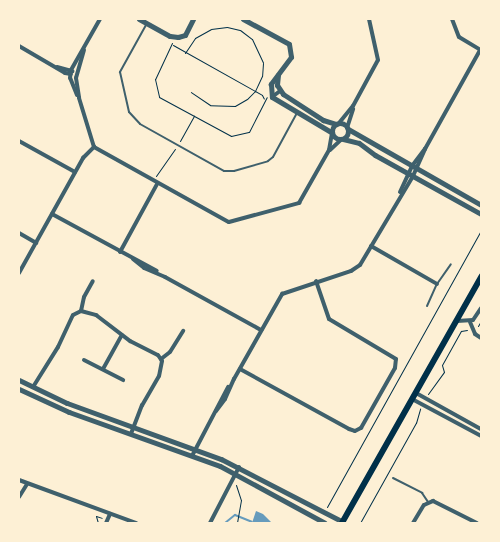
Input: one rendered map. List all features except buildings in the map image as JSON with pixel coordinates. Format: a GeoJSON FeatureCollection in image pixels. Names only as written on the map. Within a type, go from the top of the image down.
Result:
{"type":"FeatureCollection","features":[{"type":"Feature","properties":{"kind":"main road"},"geometry":{"type":"LineString","coordinates":[[343,522],[481,277]]}},
{"type":"Feature","properties":{"kind":"street"},"geometry":{"type":"LineString","coordinates":[[70,72],[100,21],[103,19]]}},
{"type":"Feature","properties":{"kind":"street"},"geometry":{"type":"LineString","coordinates":[[139,19],[170,36],[185,35],[193,19]]}},
{"type":"Feature","properties":{"kind":"street"},"geometry":{"type":"LineString","coordinates":[[243,19],[289,44],[291,57],[271,84],[271,96]]}},
{"type":"Feature","properties":{"kind":"street"},"geometry":{"type":"LineString","coordinates":[[329,150],[331,132],[353,106],[378,60],[369,19]]}},
{"type":"Feature","properties":{"kind":"street"},"geometry":{"type":"LineString","coordinates":[[192,456],[216,411],[226,399],[234,379],[284,292],[355,269],[371,246],[480,50],[459,37],[452,19]]}},
{"type":"Feature","properties":{"kind":"street"},"geometry":{"type":"LineString","coordinates":[[19,46],[53,65],[75,73]]}},
{"type":"Feature","properties":{"kind":"street"},"geometry":{"type":"LineString","coordinates":[[79,98],[75,73],[84,50]]}},
{"type":"Feature","properties":{"kind":"street"},"geometry":{"type":"LineString","coordinates":[[70,72],[94,147],[221,219],[234,222],[299,203],[329,150],[342,139],[347,129],[353,106]]}},
{"type":"Feature","properties":{"kind":"street"},"geometry":{"type":"LineString","coordinates":[[279,74],[277,85],[280,91],[323,120],[338,123],[414,168],[481,205]]}},
{"type":"Feature","properties":{"kind":"street"},"geometry":{"type":"LineString","coordinates":[[271,96],[280,91]]}},
{"type":"Feature","properties":{"kind":"street"},"geometry":{"type":"LineString","coordinates":[[271,96],[331,132],[334,137],[359,143],[410,175],[481,214]]}},
{"type":"Feature","properties":{"kind":"street"},"geometry":{"type":"LineString","coordinates":[[19,141],[75,172]]}},
{"type":"Feature","properties":{"kind":"street"},"geometry":{"type":"LineString","coordinates":[[19,273],[85,154],[94,147]]}},
{"type":"Feature","properties":{"kind":"street"},"geometry":{"type":"LineString","coordinates":[[120,252],[158,184]]}},
{"type":"Feature","properties":{"kind":"street"},"geometry":{"type":"LineString","coordinates":[[52,214],[133,259],[151,266],[165,277],[261,330]]}},
{"type":"Feature","properties":{"kind":"street"},"geometry":{"type":"LineString","coordinates":[[19,233],[36,243]]}},
{"type":"Feature","properties":{"kind":"street"},"geometry":{"type":"LineString","coordinates":[[371,246],[438,284]]}},
{"type":"Feature","properties":{"kind":"street"},"geometry":{"type":"LineString","coordinates":[[33,387],[58,347],[70,318],[81,311],[84,297],[92,281]]}},
{"type":"Feature","properties":{"kind":"street"},"geometry":{"type":"LineString","coordinates":[[240,369],[349,430],[355,431],[361,428],[395,368],[396,359],[329,319],[316,282]]}},
{"type":"Feature","properties":{"kind":"street"},"geometry":{"type":"LineString","coordinates":[[457,321],[470,322],[474,320],[481,308]]}},
{"type":"Feature","properties":{"kind":"street"},"geometry":{"type":"LineString","coordinates":[[81,311],[96,315],[122,335],[161,359],[162,365],[159,376],[131,434]]}},
{"type":"Feature","properties":{"kind":"street"},"geometry":{"type":"LineString","coordinates":[[470,322],[473,330],[481,338]]}},
{"type":"Feature","properties":{"kind":"street"},"geometry":{"type":"LineString","coordinates":[[161,359],[170,352],[183,331]]}},
{"type":"Feature","properties":{"kind":"street"},"geometry":{"type":"LineString","coordinates":[[103,369],[122,335]]}},
{"type":"Feature","properties":{"kind":"street"},"geometry":{"type":"LineString","coordinates":[[84,360],[123,380]]}},
{"type":"Feature","properties":{"kind":"street"},"geometry":{"type":"LineString","coordinates":[[19,380],[134,427],[196,449],[239,467],[343,522]]}},
{"type":"Feature","properties":{"kind":"street"},"geometry":{"type":"LineString","coordinates":[[19,389],[64,410],[192,456],[236,474],[326,523]]}},
{"type":"Feature","properties":{"kind":"street"},"geometry":{"type":"LineString","coordinates":[[416,393],[481,429]]}},
{"type":"Feature","properties":{"kind":"street"},"geometry":{"type":"LineString","coordinates":[[412,399],[481,436]]}},
{"type":"Feature","properties":{"kind":"street"},"geometry":{"type":"LineString","coordinates":[[210,523],[239,467]]}},
{"type":"Feature","properties":{"kind":"street"},"geometry":{"type":"LineString","coordinates":[[19,480],[136,523]]}},
{"type":"Feature","properties":{"kind":"street"},"geometry":{"type":"LineString","coordinates":[[19,497],[27,484]]}},
{"type":"Feature","properties":{"kind":"street"},"geometry":{"type":"LineString","coordinates":[[413,523],[422,507],[428,502],[439,503],[477,523]]}},
{"type":"Feature","properties":{"kind":"street"},"geometry":{"type":"LineString","coordinates":[[106,523],[110,514]]}},
{"type":"Feature","properties":{"kind":"lane"},"geometry":{"type":"LineString","coordinates":[[147,23],[120,72],[120,80],[129,112],[134,119],[177,145],[224,171],[234,171],[268,161],[273,157],[297,112]]}},
{"type":"Feature","properties":{"kind":"lane"},"geometry":{"type":"LineString","coordinates":[[427,306],[438,284],[451,264]]}},
{"type":"Feature","properties":{"kind":"lane"},"geometry":{"type":"LineString","coordinates":[[393,478],[422,493],[428,502]]}},
{"type":"Feature","properties":{"kind":"path"},"geometry":{"type":"LineString","coordinates":[[185,53],[195,38],[211,29],[227,27],[240,30],[252,39],[263,63],[262,76],[254,91],[247,99],[235,106],[223,107],[210,105],[191,92]]}},
{"type":"Feature","properties":{"kind":"path"},"geometry":{"type":"LineString","coordinates":[[170,36],[172,45],[155,79],[159,97],[231,136],[249,132],[266,101],[254,91],[172,45]]}},
{"type":"Feature","properties":{"kind":"path"},"geometry":{"type":"LineString","coordinates":[[264,99],[271,96]]}},
{"type":"Feature","properties":{"kind":"path"},"geometry":{"type":"LineString","coordinates":[[152,181],[162,171],[194,115]]}},
{"type":"Feature","properties":{"kind":"path"},"geometry":{"type":"LineString","coordinates":[[324,511],[481,230]]}},
{"type":"Feature","properties":{"kind":"path"},"geometry":{"type":"LineString","coordinates":[[426,399],[444,372],[442,365],[461,331],[476,330],[481,321]]}},
{"type":"Feature","properties":{"kind":"path"},"geometry":{"type":"LineString","coordinates":[[360,523],[416,423],[422,404]]}},
{"type":"Feature","properties":{"kind":"path"},"geometry":{"type":"LineString","coordinates":[[235,483],[242,500],[237,523]]}},
{"type":"Feature","properties":{"kind":"water"},"geometry":{"type":"Polygon","coordinates":[[[256,511],[263,514],[272,523],[252,523],[256,511]]]}},
{"type":"Feature","properties":{"kind":"waterway"},"geometry":{"type":"LineString","coordinates":[[225,523],[235,515],[252,522]]}}]}
